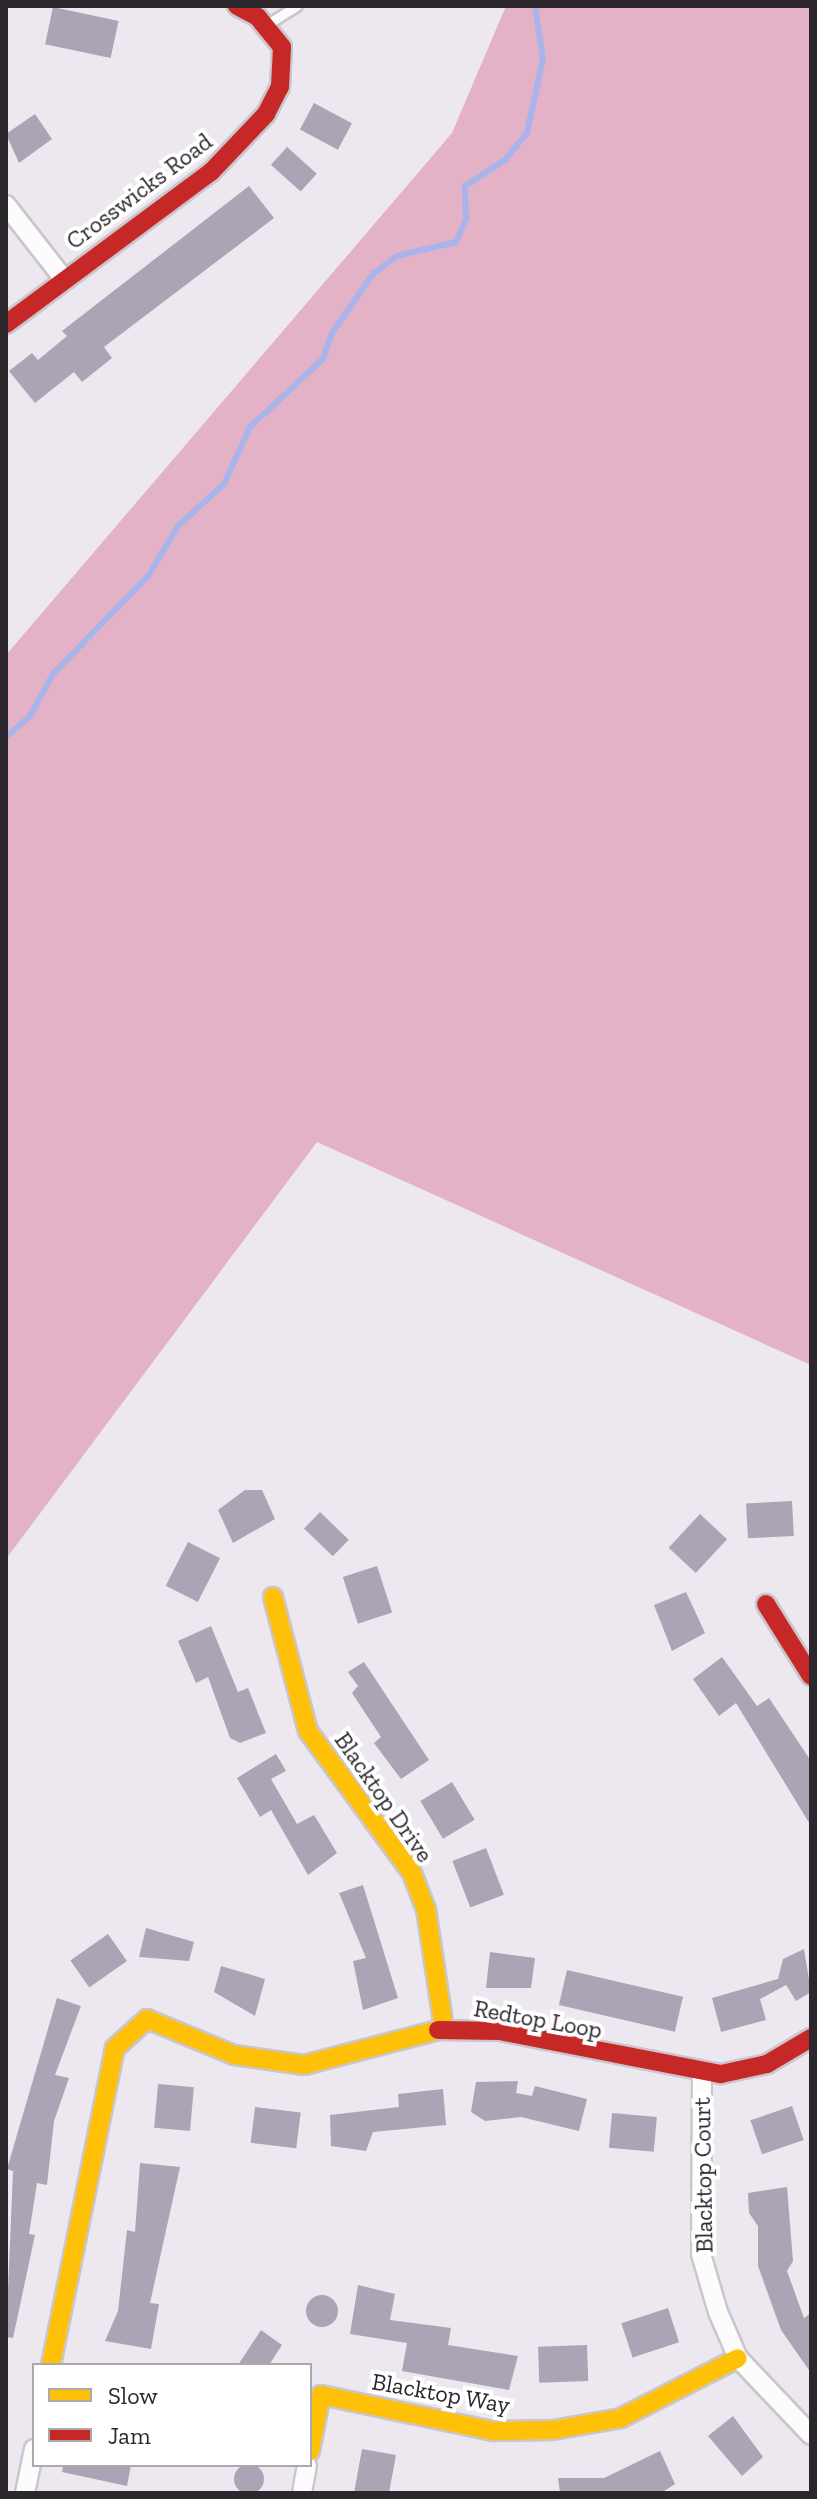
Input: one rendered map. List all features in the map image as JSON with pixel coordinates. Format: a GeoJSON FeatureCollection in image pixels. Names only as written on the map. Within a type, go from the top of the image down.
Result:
{"type":"FeatureCollection","features":[{"type":"Feature","properties":{"kind":"street"},"geometry":{"type":"LineString","coordinates":[[237,6],[266,25]]}},
{"type":"Feature","properties":{"kind":"street","name":"Crosswicks Road"},"geometry":{"type":"LineString","coordinates":[[6,324],[63,278],[211,172],[250,135],[280,87],[283,68],[282,47],[266,25]]}},
{"type":"Feature","properties":{"kind":"street"},"geometry":{"type":"LineString","coordinates":[[6,205],[63,278]]}},
{"type":"Feature","properties":{"kind":"street","name":"Blacktop Drive"},"geometry":{"type":"LineString","coordinates":[[273,1597],[308,1731],[412,1873],[426,1909],[444,2028]]}},
{"type":"Feature","properties":{"kind":"street"},"geometry":{"type":"LineString","coordinates":[[766,1604],[811,1676]]}},
{"type":"Feature","properties":{"kind":"street","name":"Redtop Loop"},"geometry":{"type":"LineString","coordinates":[[51,2363],[115,2048],[147,2019],[234,2055],[304,2065],[444,2028],[499,2031],[702,2072],[767,2064],[811,2038]]}},
{"type":"Feature","properties":{"kind":"street","name":"Blacktop Court"},"geometry":{"type":"LineString","coordinates":[[702,2072],[701,2254],[738,2358],[811,2435]]}},
{"type":"Feature","properties":{"kind":"street","name":"Blacktop Way"},"geometry":{"type":"LineString","coordinates":[[312,2441],[321,2395],[494,2431],[553,2430],[621,2418],[738,2358]]}},
{"type":"Feature","properties":{"kind":"street"},"geometry":{"type":"LineString","coordinates":[[25,2493],[32,2459]]}},
{"type":"Feature","properties":{"kind":"street"},"geometry":{"type":"LineString","coordinates":[[302,2493],[307,2467]]}},
{"type":"Feature","properties":{"kind":"lane"},"geometry":{"type":"LineString","coordinates":[[266,25],[297,6]]}},
{"type":"Feature","properties":{"kind":"shaded area"},"geometry":{"type":"Polygon","coordinates":[[[506,6],[811,6],[811,1365],[317,1142],[6,1559],[6,655],[452,133],[506,6]]]}},
{"type":"Feature","properties":{"kind":"building"},"geometry":{"type":"Polygon","coordinates":[[[53,7],[119,21],[111,58],[45,44],[53,7]]]}},
{"type":"Feature","properties":{"kind":"building"},"geometry":{"type":"Polygon","coordinates":[[[314,103],[352,123],[338,150],[300,129],[314,103]]]}},
{"type":"Feature","properties":{"kind":"building"},"geometry":{"type":"Polygon","coordinates":[[[35,114],[52,139],[19,163],[6,134],[35,114]]]}},
{"type":"Feature","properties":{"kind":"building"},"geometry":{"type":"Polygon","coordinates":[[[287,147],[317,174],[301,192],[271,165],[287,147]]]}},
{"type":"Feature","properties":{"kind":"building"},"geometry":{"type":"Polygon","coordinates":[[[249,186],[274,218],[104,347],[112,358],[82,382],[74,372],[35,403],[9,371],[32,353],[38,360],[67,336],[62,331],[249,186]]]}},
{"type":"Feature","properties":{"kind":"building"},"geometry":{"type":"Polygon","coordinates":[[[245,1490],[262,1490],[275,1519],[233,1543],[218,1510],[245,1490]]]}},
{"type":"Feature","properties":{"kind":"building"},"geometry":{"type":"Polygon","coordinates":[[[792,1501],[794,1536],[748,1538],[746,1503],[792,1501]]]}},
{"type":"Feature","properties":{"kind":"building"},"geometry":{"type":"Polygon","coordinates":[[[320,1512],[349,1540],[333,1556],[304,1529],[320,1512]]]}},
{"type":"Feature","properties":{"kind":"building"},"geometry":{"type":"Polygon","coordinates":[[[700,1514],[727,1539],[696,1573],[669,1548],[700,1514]]]}},
{"type":"Feature","properties":{"kind":"building"},"geometry":{"type":"Polygon","coordinates":[[[188,1542],[220,1558],[198,1602],[166,1586],[188,1542]]]}},
{"type":"Feature","properties":{"kind":"building"},"geometry":{"type":"Polygon","coordinates":[[[377,1566],[392,1613],[358,1624],[343,1577],[377,1566]]]}},
{"type":"Feature","properties":{"kind":"building"},"geometry":{"type":"Polygon","coordinates":[[[686,1592],[705,1633],[672,1651],[654,1605],[686,1592]]]}},
{"type":"Feature","properties":{"kind":"building"},"geometry":{"type":"Polygon","coordinates":[[[211,1626],[238,1692],[248,1688],[266,1733],[240,1743],[230,1738],[208,1677],[196,1683],[178,1641],[211,1626]]]}},
{"type":"Feature","properties":{"kind":"building"},"geometry":{"type":"Polygon","coordinates":[[[722,1657],[757,1706],[769,1698],[811,1761],[811,1826],[736,1703],[719,1716],[693,1679],[722,1657]]]}},
{"type":"Feature","properties":{"kind":"building"},"geometry":{"type":"Polygon","coordinates":[[[364,1662],[429,1760],[401,1779],[374,1743],[381,1737],[352,1693],[358,1686],[348,1672],[364,1662]]]}},
{"type":"Feature","properties":{"kind":"building"},"geometry":{"type":"Polygon","coordinates":[[[276,1754],[286,1771],[271,1779],[297,1824],[314,1815],[337,1853],[308,1875],[271,1810],[260,1817],[237,1778],[276,1754]]]}},
{"type":"Feature","properties":{"kind":"building"},"geometry":{"type":"Polygon","coordinates":[[[452,1782],[475,1820],[443,1839],[420,1801],[452,1782]]]}},
{"type":"Feature","properties":{"kind":"building"},"geometry":{"type":"Polygon","coordinates":[[[486,1848],[504,1895],[470,1908],[452,1861],[486,1848]]]}},
{"type":"Feature","properties":{"kind":"building"},"geometry":{"type":"Polygon","coordinates":[[[363,1885],[398,1998],[363,2010],[353,1961],[366,1958],[339,1893],[363,1885]]]}},
{"type":"Feature","properties":{"kind":"building"},"geometry":{"type":"Polygon","coordinates":[[[146,1928],[194,1942],[189,1961],[139,1957],[146,1928]]]}},
{"type":"Feature","properties":{"kind":"building"},"geometry":{"type":"Polygon","coordinates":[[[108,1934],[127,1961],[89,1987],[70,1960],[108,1934]]]}},
{"type":"Feature","properties":{"kind":"building"},"geometry":{"type":"Polygon","coordinates":[[[804,1949],[811,1992],[796,2001],[786,1985],[760,1999],[766,2020],[721,2032],[712,1998],[778,1979],[783,1959],[804,1949]]]}},
{"type":"Feature","properties":{"kind":"building"},"geometry":{"type":"Polygon","coordinates":[[[490,1952],[535,1958],[531,1988],[486,1988],[490,1952]]]}},
{"type":"Feature","properties":{"kind":"building"},"geometry":{"type":"Polygon","coordinates":[[[221,1966],[265,1979],[255,2016],[214,1992],[221,1966]]]}},
{"type":"Feature","properties":{"kind":"building"},"geometry":{"type":"Polygon","coordinates":[[[567,1970],[683,1997],[675,2032],[559,2005],[567,1970]]]}},
{"type":"Feature","properties":{"kind":"building"},"geometry":{"type":"Polygon","coordinates":[[[57,1998],[81,2006],[55,2075],[69,2078],[54,2121],[47,2185],[37,2183],[29,2234],[35,2235],[13,2338],[6,2337],[13,2171],[7,2169],[57,1998]]]}},
{"type":"Feature","properties":{"kind":"building"},"geometry":{"type":"Polygon","coordinates":[[[518,2081],[516,2093],[532,2096],[535,2086],[587,2099],[579,2131],[521,2117],[485,2121],[471,2112],[476,2082],[518,2081]]]}},
{"type":"Feature","properties":{"kind":"building"},"geometry":{"type":"Polygon","coordinates":[[[158,2084],[194,2087],[190,2131],[154,2128],[158,2084]]]}},
{"type":"Feature","properties":{"kind":"building"},"geometry":{"type":"Polygon","coordinates":[[[443,2089],[446,2125],[373,2132],[366,2151],[331,2146],[330,2115],[399,2107],[398,2094],[443,2089]]]}},
{"type":"Feature","properties":{"kind":"building"},"geometry":{"type":"Polygon","coordinates":[[[792,2106],[804,2140],[762,2154],[750,2120],[792,2106]]]}},
{"type":"Feature","properties":{"kind":"building"},"geometry":{"type":"Polygon","coordinates":[[[255,2107],[301,2113],[296,2148],[251,2143],[255,2107]]]}},
{"type":"Feature","properties":{"kind":"building"},"geometry":{"type":"Polygon","coordinates":[[[612,2113],[657,2117],[654,2152],[609,2148],[612,2113]]]}},
{"type":"Feature","properties":{"kind":"building"},"geometry":{"type":"Polygon","coordinates":[[[140,2163],[180,2167],[150,2303],[159,2304],[151,2349],[105,2341],[118,2311],[127,2230],[135,2232],[140,2163]]]}},
{"type":"Feature","properties":{"kind":"building"},"geometry":{"type":"Polygon","coordinates":[[[787,2187],[793,2261],[787,2271],[804,2318],[811,2313],[811,2373],[781,2330],[758,2266],[758,2226],[749,2213],[748,2193],[787,2187]]]}},
{"type":"Feature","properties":{"kind":"building"},"geometry":{"type":"Polygon","coordinates":[[[358,2285],[395,2294],[390,2320],[451,2328],[448,2345],[518,2356],[509,2390],[402,2371],[407,2343],[350,2334],[358,2285]]]}},
{"type":"Feature","properties":{"kind":"building"},"geometry":{"type":"Polygon","coordinates":[[[322,2295],[333,2300],[338,2311],[333,2322],[322,2327],[311,2322],[306,2311],[311,2300],[322,2295]]]}},
{"type":"Feature","properties":{"kind":"building"},"geometry":{"type":"Polygon","coordinates":[[[668,2308],[679,2342],[633,2357],[621,2323],[668,2308]]]}},
{"type":"Feature","properties":{"kind":"building"},"geometry":{"type":"Polygon","coordinates":[[[261,2330],[282,2345],[270,2363],[239,2363],[261,2330]]]}},
{"type":"Feature","properties":{"kind":"building"},"geometry":{"type":"Polygon","coordinates":[[[587,2345],[588,2381],[539,2383],[538,2347],[587,2345]]]}},
{"type":"Feature","properties":{"kind":"building"},"geometry":{"type":"Polygon","coordinates":[[[733,2416],[763,2457],[742,2476],[708,2436],[733,2416]]]}},
{"type":"Feature","properties":{"kind":"building"},"geometry":{"type":"Polygon","coordinates":[[[362,2449],[396,2455],[389,2493],[354,2493],[362,2449]]]}},
{"type":"Feature","properties":{"kind":"building"},"geometry":{"type":"Polygon","coordinates":[[[660,2451],[675,2484],[661,2493],[560,2493],[558,2478],[604,2478],[660,2451]]]}},
{"type":"Feature","properties":{"kind":"building"},"geometry":{"type":"Polygon","coordinates":[[[63,2467],[131,2467],[127,2486],[62,2472],[63,2467]]]}},
{"type":"Feature","properties":{"kind":"building"},"geometry":{"type":"Polygon","coordinates":[[[240,2467],[258,2467],[263,2473],[263,2485],[255,2493],[243,2493],[235,2485],[235,2473],[240,2467]]]}},
{"type":"Feature","properties":{"kind":"waterway"},"geometry":{"type":"LineString","coordinates":[[6,737],[30,716],[53,674],[149,575],[177,527],[224,484],[250,427],[323,359],[332,333],[373,274],[397,256],[456,242],[466,218],[465,186],[505,160],[527,133],[543,59],[535,6]]}},
{"type":"Feature","properties":{"kind":"traffic: slow"},"geometry":{"type":"LineString","coordinates":[[273,1597],[308,1731],[412,1873],[426,1909],[444,2028]]}},
{"type":"Feature","properties":{"kind":"traffic: slow"},"geometry":{"type":"LineString","coordinates":[[51,2363],[115,2048],[147,2019],[234,2055],[304,2065],[438,2030]]}},
{"type":"Feature","properties":{"kind":"traffic: slow"},"geometry":{"type":"LineString","coordinates":[[312,2441],[321,2395],[494,2431],[553,2430],[621,2418],[738,2358]]}},
{"type":"Feature","properties":{"kind":"traffic: jam"},"geometry":{"type":"LineString","coordinates":[[6,324],[211,172],[266,114],[280,87],[282,47],[258,17],[237,6]]}},
{"type":"Feature","properties":{"kind":"traffic: jam"},"geometry":{"type":"LineString","coordinates":[[766,1604],[811,1676]]}},
{"type":"Feature","properties":{"kind":"traffic: jam"},"geometry":{"type":"LineString","coordinates":[[438,2030],[499,2031],[721,2074],[767,2064],[811,2038]]}}]}
